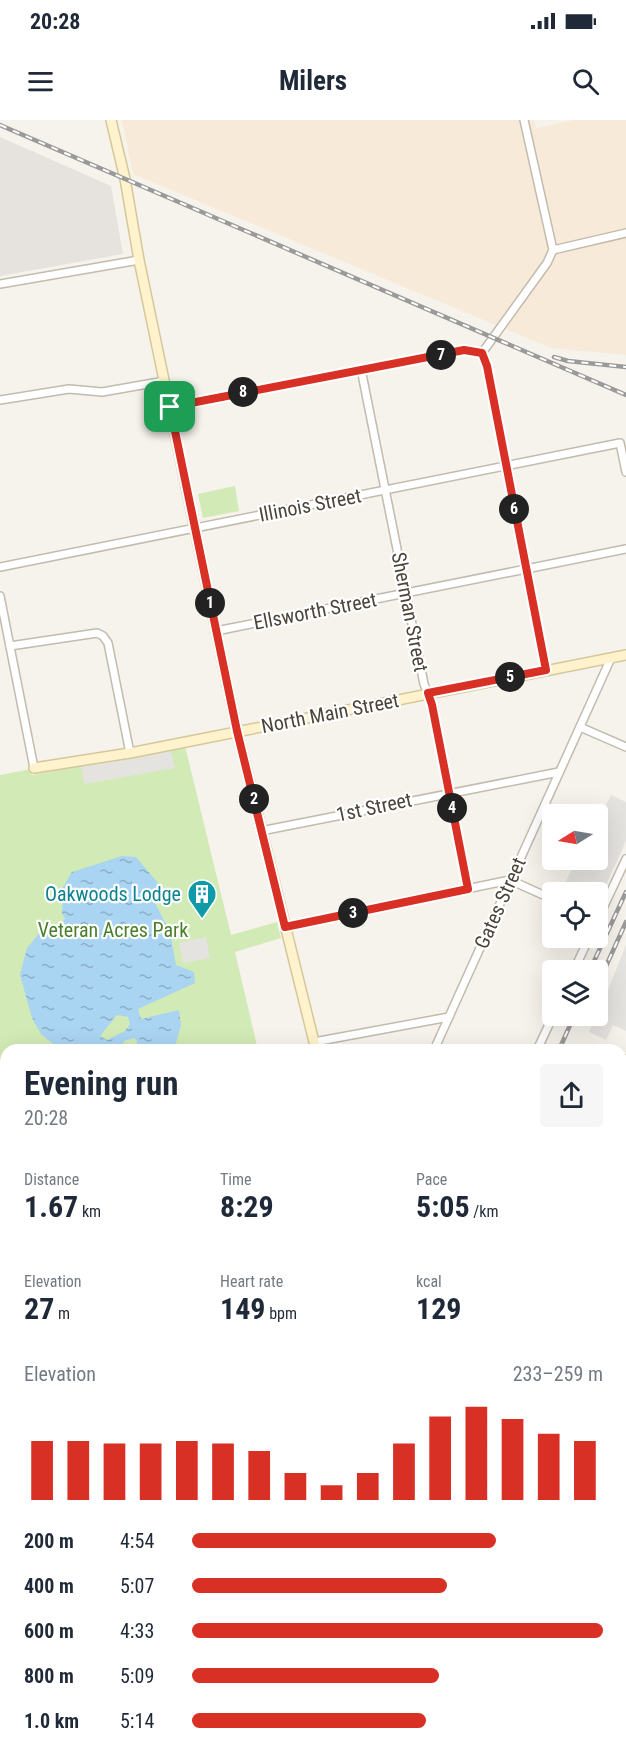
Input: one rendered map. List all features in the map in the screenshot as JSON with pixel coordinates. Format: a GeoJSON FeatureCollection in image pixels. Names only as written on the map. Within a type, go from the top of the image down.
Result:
{"type":"FeatureCollection","features":[{"type":"Feature","properties":{"kind":"main road"},"geometry":{"type":"LineString","coordinates":[[110,120],[112,140],[165,381],[237,731],[314,1044]]}},
{"type":"Feature","properties":{"kind":"main road","name":"North Main Street"},"geometry":{"type":"LineString","coordinates":[[34,768],[130,753],[626,655]]}},
{"type":"Feature","properties":{"kind":"street"},"geometry":{"type":"LineString","coordinates":[[482,353],[547,263],[553,249],[524,120]]}},
{"type":"Feature","properties":{"kind":"street"},"geometry":{"type":"LineString","coordinates":[[553,249],[626,233]]}},
{"type":"Feature","properties":{"kind":"street"},"geometry":{"type":"LineString","coordinates":[[0,284],[139,260]]}},
{"type":"Feature","properties":{"kind":"street"},"geometry":{"type":"LineString","coordinates":[[170,407],[464,350],[482,353]]}},
{"type":"Feature","properties":{"kind":"street"},"geometry":{"type":"LineString","coordinates":[[482,353],[487,366],[546,670]]}},
{"type":"Feature","properties":{"kind":"street","name":"Sherman Street"},"geometry":{"type":"LineString","coordinates":[[361,369],[468,889]]}},
{"type":"Feature","properties":{"kind":"street"},"geometry":{"type":"LineString","coordinates":[[0,400],[69,389],[102,392],[165,381]]}},
{"type":"Feature","properties":{"kind":"street","name":"Illinois Street"},"geometry":{"type":"LineString","coordinates":[[0,567],[620,443],[626,472]]}},
{"type":"Feature","properties":{"kind":"street","name":"Ellsworth Street"},"geometry":{"type":"LineString","coordinates":[[216,631],[626,549]]}},
{"type":"Feature","properties":{"kind":"street"},"geometry":{"type":"LineString","coordinates":[[0,596],[34,768]]}},
{"type":"Feature","properties":{"kind":"street"},"geometry":{"type":"LineString","coordinates":[[10,646],[97,633],[103,636],[108,643],[130,753]]}},
{"type":"Feature","properties":{"kind":"street","name":"Gates Street"},"geometry":{"type":"LineString","coordinates":[[437,1044],[611,658]]}},
{"type":"Feature","properties":{"kind":"street"},"geometry":{"type":"LineString","coordinates":[[580,727],[626,747]]}},
{"type":"Feature","properties":{"kind":"street","name":"1st Street"},"geometry":{"type":"LineString","coordinates":[[261,831],[559,772]]}},
{"type":"Feature","properties":{"kind":"street"},"geometry":{"type":"LineString","coordinates":[[608,896],[626,859]]}},
{"type":"Feature","properties":{"kind":"street"},"geometry":{"type":"LineString","coordinates":[[285,927],[510,880],[542,894]]}},
{"type":"Feature","properties":{"kind":"street"},"geometry":{"type":"LineString","coordinates":[[324,1044],[449,1017]]}},
{"type":"Feature","properties":{"kind":"street"},"geometry":{"type":"LineString","coordinates":[[540,1044],[548,1026]]}},
{"type":"Feature","properties":{"kind":"shaded area"},"geometry":{"type":"Polygon","coordinates":[[[122,120],[534,120],[536,128],[574,120],[626,120],[626,355],[551,348],[133,174],[122,120]]]}},
{"type":"Feature","properties":{"kind":"shaded area"},"geometry":{"type":"Polygon","coordinates":[[[0,137],[111,186],[123,254],[0,276],[0,137]]]}},
{"type":"Feature","properties":{"kind":"shaded area"},"geometry":{"type":"Polygon","coordinates":[[[170,749],[175,768],[84,784],[81,765],[170,749]]]}},
{"type":"Feature","properties":{"kind":"shaded area"},"geometry":{"type":"Polygon","coordinates":[[[611,795],[626,802],[626,841],[607,882],[566,882],[571,870],[608,870],[606,804],[611,795]]]}},
{"type":"Feature","properties":{"kind":"shaded area"},"geometry":{"type":"Polygon","coordinates":[[[206,937],[210,958],[183,963],[179,943],[206,937]]]}},
{"type":"Feature","properties":{"kind":"shaded area"},"geometry":{"type":"Polygon","coordinates":[[[626,945],[626,1031],[613,1025],[606,1040],[589,1032],[592,1026],[608,1026],[608,990],[626,945]]]}},
{"type":"Feature","properties":{"kind":"green space"},"geometry":{"type":"Polygon","coordinates":[[[235,486],[239,511],[203,518],[198,494],[235,486]]]}},
{"type":"Feature","properties":{"kind":"green space","name":"Veteran Acres Park"},"geometry":{"type":"Polygon","coordinates":[[[185,746],[231,935],[277,922],[281,938],[235,952],[257,1044],[0,1044],[0,775],[31,769],[32,775],[185,746]]]}},
{"type":"Feature","properties":{"kind":"water"},"geometry":{"type":"Polygon","coordinates":[[[122,856],[136,857],[162,888],[155,903],[170,932],[176,965],[194,972],[195,983],[138,1009],[141,1019],[179,1010],[181,1025],[176,1044],[137,1044],[134,1038],[124,1041],[123,1044],[53,1044],[41,1034],[32,1018],[20,975],[27,948],[41,931],[62,924],[65,918],[62,914],[63,887],[72,872],[122,856]],[[117,1015],[100,1036],[107,1040],[125,1031],[130,1024],[128,1017],[117,1015]]]}},
{"type":"Feature","properties":{"kind":"railway"},"geometry":{"type":"LineString","coordinates":[[0,125],[626,395]]}},
{"type":"Feature","properties":{"kind":"railway"},"geometry":{"type":"LineString","coordinates":[[554,357],[568,361],[626,367]]}},
{"type":"Feature","properties":{"kind":"railway"},"geometry":{"type":"LineString","coordinates":[[595,960],[626,892]]}},
{"type":"Feature","properties":{"kind":"railway"},"geometry":{"type":"LineString","coordinates":[[608,962],[626,922]]}},
{"type":"Feature","properties":{"kind":"railway"},"geometry":{"type":"LineString","coordinates":[[562,1044],[570,1026]]}},
{"type":"Feature","properties":{"kind":"place","name":"Oakwoods Lodge"},"geometry":{"type":"Point","coordinates":[202,920]}},
{"type":"Feature","properties":{"kind":"route"},"geometry":{"type":"LineString","coordinates":[[464,350],[482,353],[487,366],[546,670],[428,693],[468,889],[285,927],[237,731],[170,407],[464,350]]}}]}
